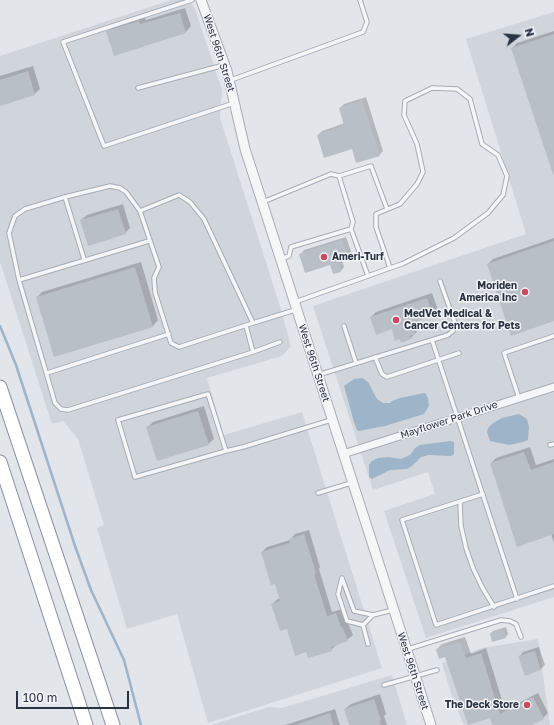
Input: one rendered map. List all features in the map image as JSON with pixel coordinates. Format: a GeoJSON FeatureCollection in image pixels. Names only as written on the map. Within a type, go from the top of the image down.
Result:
{"type":"FeatureCollection","features":[{"type":"Feature","properties":{"kind":"highway"},"geometry":{"type":"LineString","coordinates":[[0,387],[113,725]]}},
{"type":"Feature","properties":{"kind":"highway"},"geometry":{"type":"LineString","coordinates":[[0,462],[86,723]]}},
{"type":"Feature","properties":{"kind":"street","name":"West 96th Street"},"geometry":{"type":"LineString","coordinates":[[201,0],[225,64],[230,80],[242,138],[317,375],[431,725]]}},
{"type":"Feature","properties":{"kind":"street","name":"Mayflower Park Drive"},"geometry":{"type":"LineString","coordinates":[[343,454],[554,387]]}},
{"type":"Feature","properties":{"kind":"lane"},"geometry":{"type":"LineString","coordinates":[[192,0],[63,42],[104,146],[235,103]]}},
{"type":"Feature","properties":{"kind":"lane"},"geometry":{"type":"LineString","coordinates":[[230,80],[363,32],[367,22],[360,0]]}},
{"type":"Feature","properties":{"kind":"lane"},"geometry":{"type":"LineString","coordinates":[[138,88],[225,64]]}},
{"type":"Feature","properties":{"kind":"lane"},"geometry":{"type":"LineString","coordinates":[[280,342],[253,352],[68,410],[61,410],[55,403],[19,280],[9,233],[15,216],[25,209],[110,186],[120,188],[126,192],[140,211],[159,267],[154,278],[155,292],[172,343],[179,347],[246,326],[368,276],[402,264],[454,238],[488,213],[503,195],[507,176],[498,155],[482,144],[470,99],[457,89],[432,88],[405,101],[404,115],[417,144],[423,172],[417,184],[400,204],[376,214],[376,227],[390,268]]}},
{"type":"Feature","properties":{"kind":"lane"},"geometry":{"type":"LineString","coordinates":[[262,202],[331,174],[339,176],[371,166],[387,209]]}},
{"type":"Feature","properties":{"kind":"lane"},"geometry":{"type":"LineString","coordinates":[[339,176],[353,222],[351,229],[368,276]]}},
{"type":"Feature","properties":{"kind":"lane"},"geometry":{"type":"LineString","coordinates":[[140,211],[179,195],[190,202],[204,219],[253,323]]}},
{"type":"Feature","properties":{"kind":"lane"},"geometry":{"type":"LineString","coordinates":[[65,197],[84,259]]}},
{"type":"Feature","properties":{"kind":"lane"},"geometry":{"type":"LineString","coordinates":[[280,259],[290,256],[292,248],[351,229]]}},
{"type":"Feature","properties":{"kind":"lane"},"geometry":{"type":"LineString","coordinates":[[19,280],[84,259],[149,241]]}},
{"type":"Feature","properties":{"kind":"lane"},"geometry":{"type":"LineString","coordinates":[[317,375],[448,335],[453,331],[455,326],[440,281]]}},
{"type":"Feature","properties":{"kind":"lane"},"geometry":{"type":"LineString","coordinates":[[246,326],[253,352]]}},
{"type":"Feature","properties":{"kind":"lane"},"geometry":{"type":"LineString","coordinates":[[344,326],[356,363]]}},
{"type":"Feature","properties":{"kind":"lane"},"geometry":{"type":"LineString","coordinates":[[46,373],[169,334]]}},
{"type":"Feature","properties":{"kind":"lane"},"geometry":{"type":"LineString","coordinates":[[518,398],[504,353],[554,336]]}},
{"type":"Feature","properties":{"kind":"lane"},"geometry":{"type":"LineString","coordinates":[[432,340],[517,599]]}},
{"type":"Feature","properties":{"kind":"lane"},"geometry":{"type":"LineString","coordinates":[[375,357],[382,374],[387,377],[459,353]]}},
{"type":"Feature","properties":{"kind":"lane"},"geometry":{"type":"LineString","coordinates":[[226,451],[208,394],[118,420],[135,477],[244,447],[332,420]]}},
{"type":"Feature","properties":{"kind":"lane"},"geometry":{"type":"LineString","coordinates":[[318,493],[352,483]]}},
{"type":"Feature","properties":{"kind":"lane"},"geometry":{"type":"LineString","coordinates":[[483,494],[402,520],[436,625],[554,586]]}},
{"type":"Feature","properties":{"kind":"lane"},"geometry":{"type":"LineString","coordinates":[[460,502],[462,526],[466,548],[472,568],[494,606]]}},
{"type":"Feature","properties":{"kind":"lane"},"geometry":{"type":"LineString","coordinates":[[363,625],[347,621],[338,594],[342,578],[354,611],[373,615],[393,610]]}},
{"type":"Feature","properties":{"kind":"lane"},"geometry":{"type":"LineString","coordinates":[[363,625],[373,615]]}},
{"type":"Feature","properties":{"kind":"lane"},"geometry":{"type":"LineString","coordinates":[[406,650],[501,620],[510,620],[516,624],[521,636]]}},
{"type":"Feature","properties":{"kind":"lane"},"geometry":{"type":"LineString","coordinates":[[363,625],[368,644]]}},
{"type":"Feature","properties":{"kind":"lane"},"geometry":{"type":"LineString","coordinates":[[384,685],[437,670]]}},
{"type":"Feature","properties":{"kind":"shaded area"},"geometry":{"type":"Polygon","coordinates":[[[171,0],[190,0],[195,9],[222,90],[220,118],[279,303],[291,346],[282,356],[207,378],[224,435],[302,412],[382,668],[208,723],[177,614],[127,629],[97,528],[104,525],[78,439],[63,421],[52,424],[0,262],[0,56],[171,0]]]}},
{"type":"Feature","properties":{"kind":"shaded area"},"geometry":{"type":"Polygon","coordinates":[[[554,12],[554,597],[426,638],[384,511],[435,494],[428,472],[373,490],[313,306],[526,234],[466,39],[554,12]]]}},
{"type":"Feature","properties":{"kind":"shaded area"},"geometry":{"type":"Polygon","coordinates":[[[538,639],[550,725],[464,725],[453,700],[442,663],[482,648],[538,639]]]}},
{"type":"Feature","properties":{"kind":"shaded area"},"geometry":{"type":"Polygon","coordinates":[[[392,675],[407,725],[211,725],[269,707],[282,708],[392,675]]]}},
{"type":"Feature","properties":{"kind":"water"},"geometry":{"type":"Polygon","coordinates":[[[362,378],[368,382],[377,399],[383,403],[390,403],[400,398],[425,393],[428,398],[429,406],[424,414],[385,426],[359,431],[357,430],[354,422],[344,386],[354,379],[362,378]]]}},
{"type":"Feature","properties":{"kind":"water"},"geometry":{"type":"Polygon","coordinates":[[[519,414],[527,419],[529,427],[528,440],[509,445],[490,441],[487,432],[488,428],[493,423],[502,418],[519,414]]]}},
{"type":"Feature","properties":{"kind":"water"},"geometry":{"type":"Polygon","coordinates":[[[450,441],[454,442],[454,454],[451,456],[429,455],[421,457],[407,469],[390,470],[372,479],[369,477],[369,465],[372,461],[378,458],[388,457],[401,459],[410,455],[415,448],[420,445],[450,441]]]}},
{"type":"Feature","properties":{"kind":"building"},"geometry":{"type":"Polygon","coordinates":[[[180,13],[186,33],[114,56],[106,31],[139,21],[140,24],[180,13]]]}},
{"type":"Feature","properties":{"kind":"building"},"geometry":{"type":"Polygon","coordinates":[[[554,34],[554,174],[553,174],[511,48],[554,34]]]}},
{"type":"Feature","properties":{"kind":"building"},"geometry":{"type":"Polygon","coordinates":[[[28,71],[35,95],[0,106],[0,80],[28,71]]]}},
{"type":"Feature","properties":{"kind":"building"},"geometry":{"type":"Polygon","coordinates":[[[362,100],[380,156],[356,163],[352,149],[324,158],[317,135],[344,125],[339,108],[362,100]]]}},
{"type":"Feature","properties":{"kind":"building"},"geometry":{"type":"Polygon","coordinates":[[[118,209],[126,234],[88,246],[80,220],[118,209]]]}},
{"type":"Feature","properties":{"kind":"building","name":"Ameri-Turf"},"geometry":{"type":"Polygon","coordinates":[[[342,240],[349,259],[338,262],[341,272],[333,274],[330,265],[305,273],[299,254],[342,240]]]}},
{"type":"Feature","properties":{"kind":"building","name":"Moriden America Inc"},"geometry":{"type":"Polygon","coordinates":[[[554,241],[554,321],[511,336],[487,264],[554,241]]]}},
{"type":"Feature","properties":{"kind":"building"},"geometry":{"type":"Polygon","coordinates":[[[135,267],[153,327],[54,357],[36,297],[135,267]]]}},
{"type":"Feature","properties":{"kind":"building","name":"MedVet Medical & Cancer Centers for Pets"},"geometry":{"type":"Polygon","coordinates":[[[427,298],[433,316],[412,323],[415,334],[410,336],[411,339],[401,343],[400,339],[395,341],[392,329],[376,335],[370,317],[427,298]]]}},
{"type":"Feature","properties":{"kind":"building"},"geometry":{"type":"Polygon","coordinates":[[[198,411],[209,445],[157,461],[146,427],[198,411]]]}},
{"type":"Feature","properties":{"kind":"building"},"geometry":{"type":"Polygon","coordinates":[[[524,452],[531,470],[554,462],[554,534],[517,547],[490,463],[524,452]]]}},
{"type":"Feature","properties":{"kind":"building"},"geometry":{"type":"Polygon","coordinates":[[[304,534],[327,616],[336,613],[348,641],[331,647],[332,651],[308,658],[306,652],[295,656],[287,629],[280,631],[271,604],[280,601],[275,584],[271,585],[261,552],[290,543],[289,539],[304,534]]]}},
{"type":"Feature","properties":{"kind":"building"},"geometry":{"type":"Polygon","coordinates":[[[503,629],[506,638],[492,642],[490,633],[503,629]]]}},
{"type":"Feature","properties":{"kind":"building"},"geometry":{"type":"Polygon","coordinates":[[[460,642],[466,658],[481,653],[500,714],[533,697],[544,719],[532,725],[492,725],[490,718],[468,725],[445,657],[439,659],[436,649],[460,642]]]}},
{"type":"Feature","properties":{"kind":"building"},"geometry":{"type":"Polygon","coordinates":[[[535,651],[541,670],[525,676],[518,656],[535,651]]]}},
{"type":"Feature","properties":{"kind":"building"},"geometry":{"type":"Polygon","coordinates":[[[374,699],[381,720],[379,721],[381,725],[349,725],[344,709],[374,699]]]}},
{"type":"Feature","properties":{"kind":"building"},"geometry":{"type":"Polygon","coordinates":[[[330,713],[333,725],[298,725],[298,724],[330,713]]]}},
{"type":"Feature","properties":{"kind":"waterway"},"geometry":{"type":"LineString","coordinates":[[0,326],[16,365],[75,546],[91,590],[124,660],[141,725]]}},
{"type":"Feature","properties":{"kind":"place","name":"Ameri-Turf"},"geometry":{"type":"Point","coordinates":[324,257]}},
{"type":"Feature","properties":{"kind":"place","name":"Moriden America Inc"},"geometry":{"type":"Point","coordinates":[525,292]}},
{"type":"Feature","properties":{"kind":"place","name":"MedVet Medical & Cancer Centers for Pets"},"geometry":{"type":"Point","coordinates":[396,320]}},
{"type":"Feature","properties":{"kind":"place","name":"The Deck Store"},"geometry":{"type":"Point","coordinates":[527,705]}}]}
